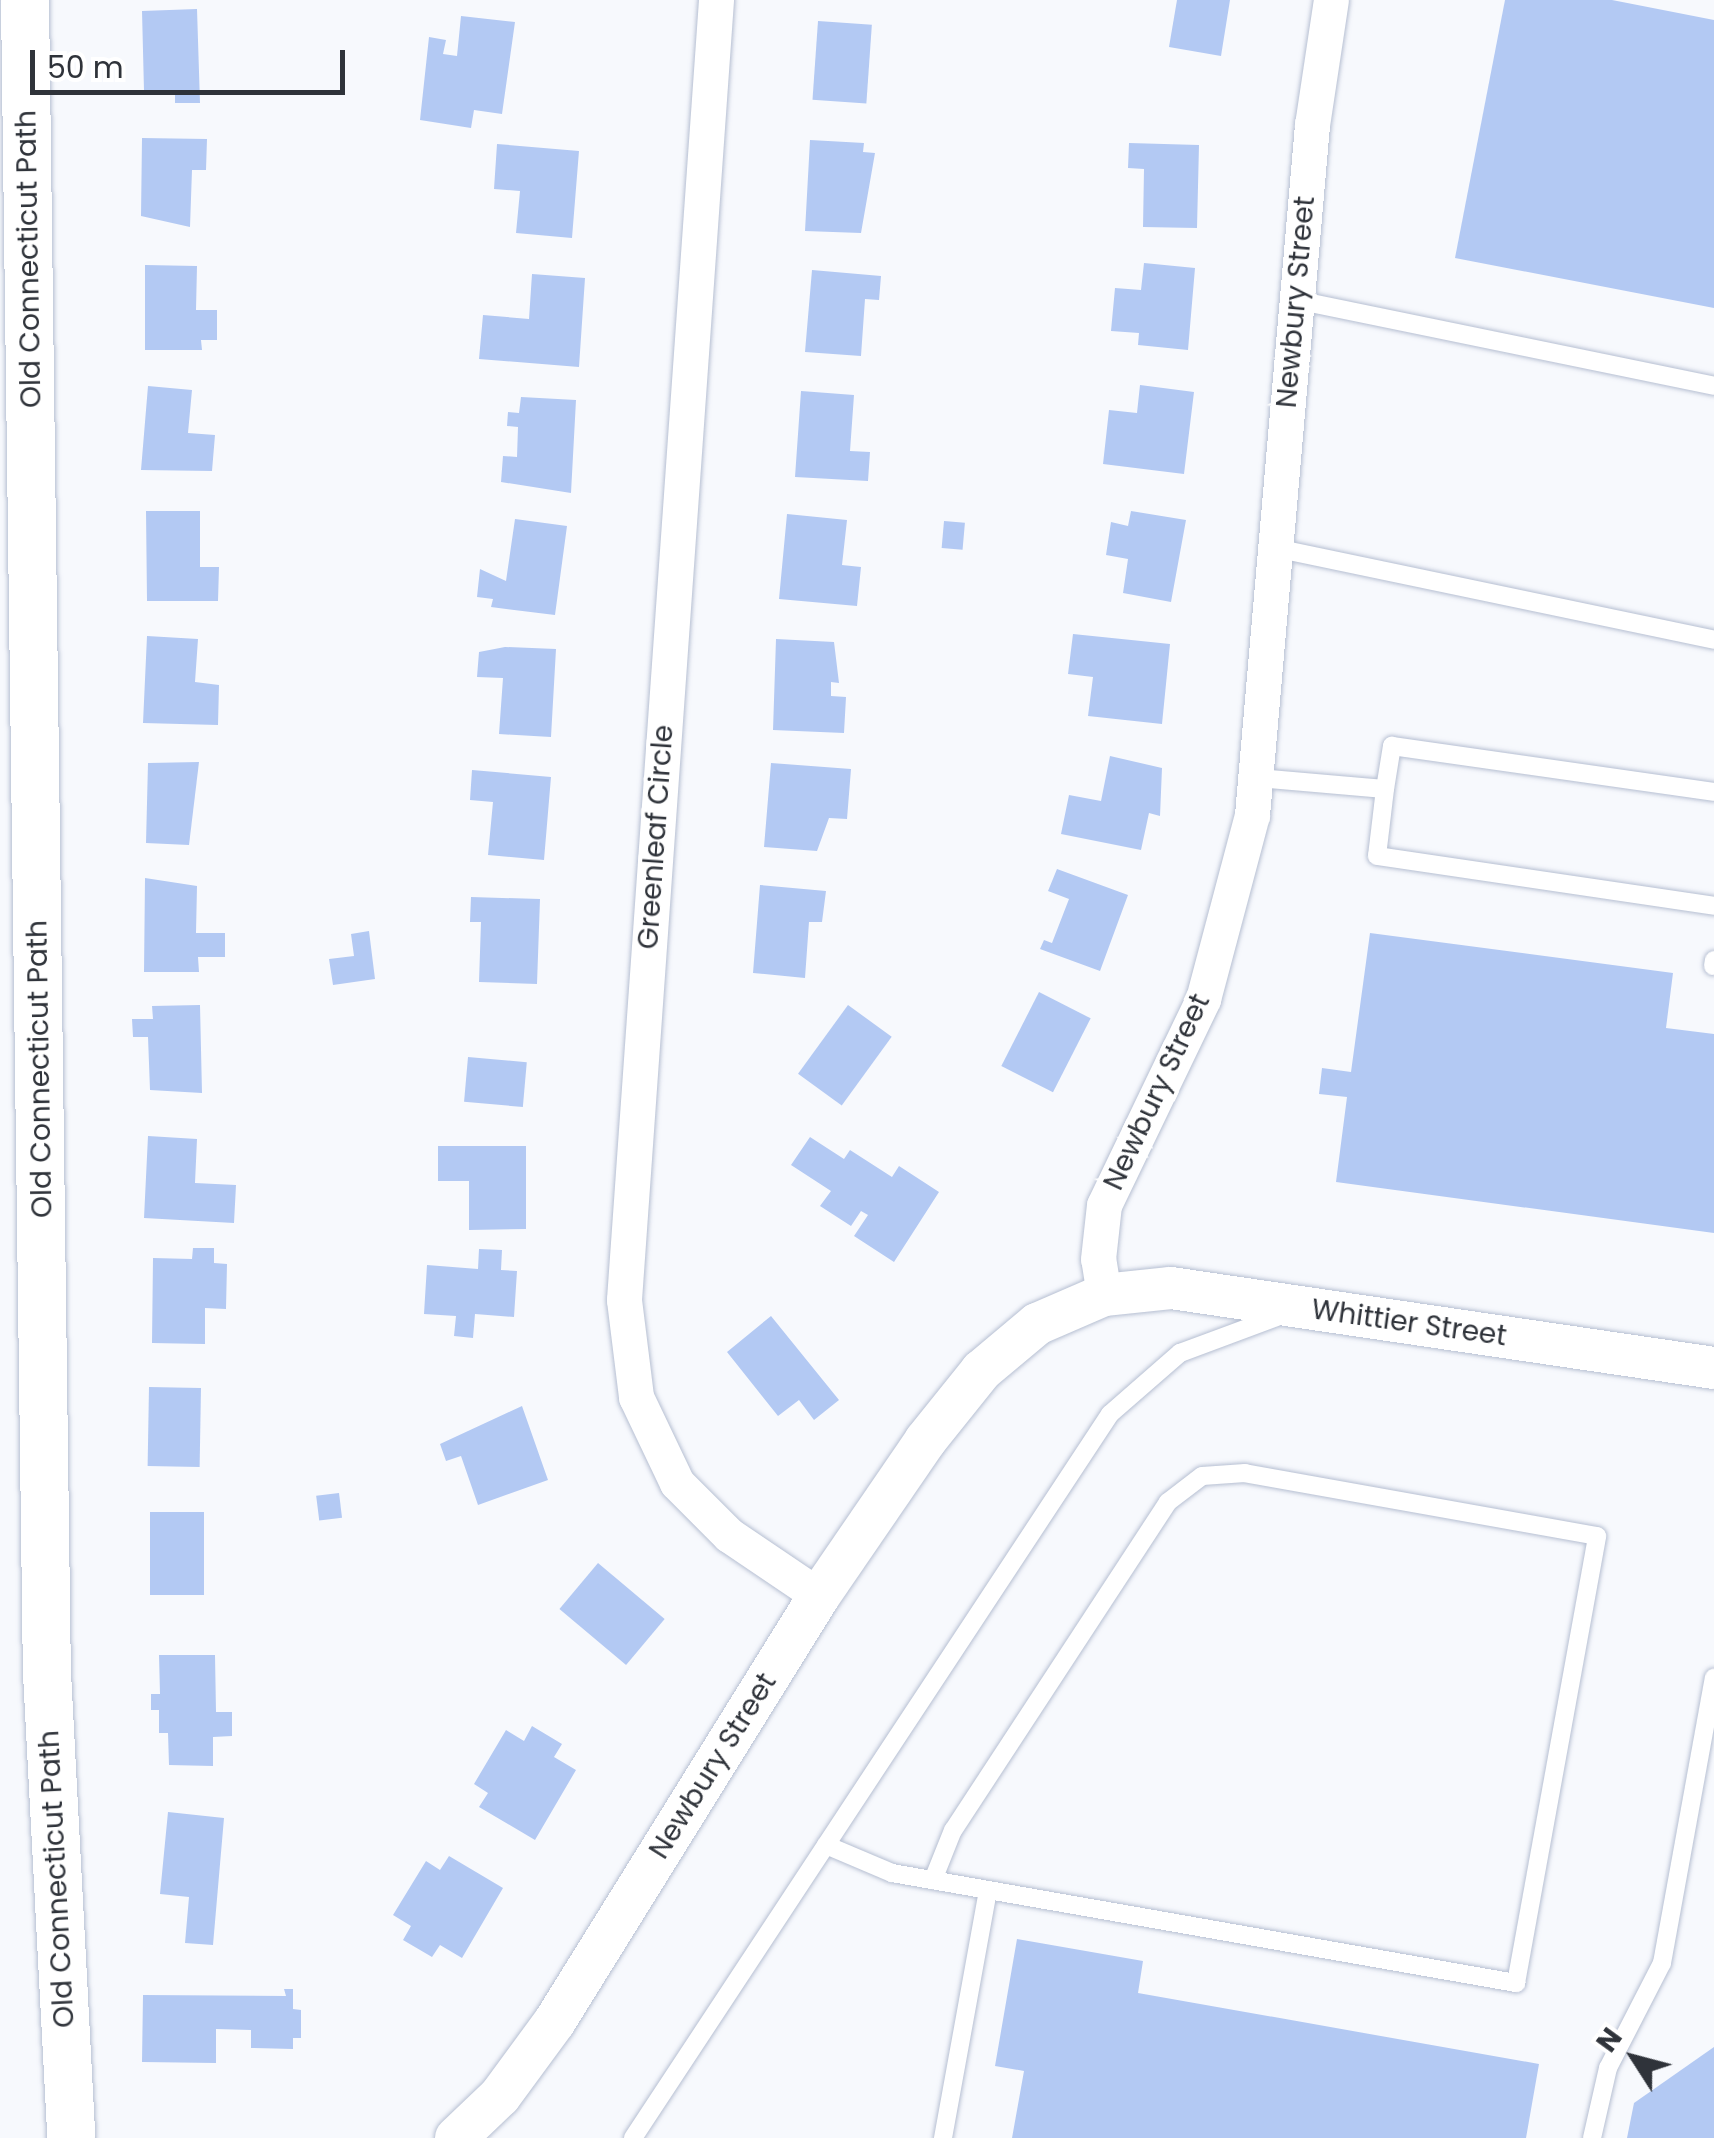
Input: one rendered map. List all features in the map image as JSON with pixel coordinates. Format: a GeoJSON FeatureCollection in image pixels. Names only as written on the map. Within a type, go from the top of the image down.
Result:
{"type":"FeatureCollection","features":[{"type":"Feature","properties":{"kind":"main road","name":"Old Connecticut Path"},"geometry":{"type":"LineString","coordinates":[[17,2],[48,1674],[72,2138]]}},
{"type":"Feature","properties":{"kind":"street","name":"Greenleaf Circle"},"geometry":{"type":"LineString","coordinates":[[716,0],[624,1300],[636,1397],[677,1484],[729,1535],[819,1596]]}},
{"type":"Feature","properties":{"kind":"street","name":"Newbury Street"},"geometry":{"type":"LineString","coordinates":[[456,2138],[500,2096],[556,2022],[819,1596],[981,1372],[1037,1324],[1104,1294],[1098,1259],[1104,1205],[1203,998],[1258,778],[1296,300],[1331,0]]}},
{"type":"Feature","properties":{"kind":"street","name":"Whittier Street"},"geometry":{"type":"LineString","coordinates":[[1104,1294],[1171,1288],[1714,1368]]}},
{"type":"Feature","properties":{"kind":"lane"},"geometry":{"type":"LineString","coordinates":[[1296,300],[1714,386]]}},
{"type":"Feature","properties":{"kind":"lane"},"geometry":{"type":"LineString","coordinates":[[1274,548],[1714,640]]}},
{"type":"Feature","properties":{"kind":"lane"},"geometry":{"type":"LineString","coordinates":[[1714,792],[1392,746],[1377,856],[1714,906]]}},
{"type":"Feature","properties":{"kind":"lane"},"geometry":{"type":"LineString","coordinates":[[1258,778],[1384,789]]}},
{"type":"Feature","properties":{"kind":"lane"},"geometry":{"type":"LineString","coordinates":[[633,2138],[1127,1394],[1213,1336],[1288,1315],[1340,1312]]}},
{"type":"Feature","properties":{"kind":"lane"},"geometry":{"type":"LineString","coordinates":[[826,1846],[874,1868],[933,1880],[1516,1984],[1597,1536],[1245,1473],[1188,1483],[953,1830],[933,1880]]}},
{"type":"Feature","properties":{"kind":"lane"},"geometry":{"type":"LineString","coordinates":[[1592,2138],[1608,2068],[1662,1963],[1714,1678]]}},
{"type":"Feature","properties":{"kind":"lane"},"geometry":{"type":"LineString","coordinates":[[943,2138],[988,1890]]}},
{"type":"Feature","properties":{"kind":"building"},"geometry":{"type":"Polygon","coordinates":[[[1177,0],[1230,0],[1221,56],[1169,47],[1177,0]]]}},
{"type":"Feature","properties":{"kind":"building"},"geometry":{"type":"Polygon","coordinates":[[[1505,0],[1612,0],[1714,20],[1714,308],[1455,258],[1505,0]]]}},
{"type":"Feature","properties":{"kind":"building"},"geometry":{"type":"Polygon","coordinates":[[[197,9],[200,103],[175,103],[175,91],[144,91],[142,11],[197,9]]]}},
{"type":"Feature","properties":{"kind":"building"},"geometry":{"type":"Polygon","coordinates":[[[461,16],[515,22],[502,114],[474,110],[471,128],[420,120],[429,37],[446,40],[443,54],[457,56],[461,16]]]}},
{"type":"Feature","properties":{"kind":"building"},"geometry":{"type":"Polygon","coordinates":[[[818,21],[872,25],[866,104],[812,100],[818,21]]]}},
{"type":"Feature","properties":{"kind":"building"},"geometry":{"type":"Polygon","coordinates":[[[142,138],[207,139],[206,170],[192,170],[190,227],[141,216],[142,138]]]}},
{"type":"Feature","properties":{"kind":"building"},"geometry":{"type":"Polygon","coordinates":[[[810,140],[864,143],[863,152],[875,153],[861,233],[805,231],[810,140]]]}},
{"type":"Feature","properties":{"kind":"building"},"geometry":{"type":"Polygon","coordinates":[[[1129,143],[1199,145],[1197,228],[1143,227],[1144,169],[1128,168],[1129,143]]]}},
{"type":"Feature","properties":{"kind":"building"},"geometry":{"type":"Polygon","coordinates":[[[497,144],[579,151],[572,238],[516,233],[520,191],[494,189],[497,144]]]}},
{"type":"Feature","properties":{"kind":"building"},"geometry":{"type":"Polygon","coordinates":[[[1144,263],[1195,268],[1188,350],[1138,345],[1139,333],[1111,331],[1115,288],[1141,290],[1144,263]]]}},
{"type":"Feature","properties":{"kind":"building"},"geometry":{"type":"Polygon","coordinates":[[[145,265],[197,266],[196,310],[217,310],[217,340],[201,340],[202,350],[145,350],[145,265]]]}},
{"type":"Feature","properties":{"kind":"building"},"geometry":{"type":"Polygon","coordinates":[[[812,270],[881,276],[879,300],[865,299],[861,356],[805,352],[812,270]]]}},
{"type":"Feature","properties":{"kind":"building"},"geometry":{"type":"Polygon","coordinates":[[[532,274],[585,278],[579,367],[479,359],[483,315],[529,319],[532,274]]]}},
{"type":"Feature","properties":{"kind":"building"},"geometry":{"type":"Polygon","coordinates":[[[1140,385],[1194,392],[1184,474],[1103,464],[1109,410],[1137,413],[1140,385]]]}},
{"type":"Feature","properties":{"kind":"building"},"geometry":{"type":"Polygon","coordinates":[[[148,386],[192,390],[188,433],[215,435],[212,471],[141,470],[148,386]]]}},
{"type":"Feature","properties":{"kind":"building"},"geometry":{"type":"Polygon","coordinates":[[[801,391],[854,395],[850,451],[870,452],[868,481],[795,477],[801,391]]]}},
{"type":"Feature","properties":{"kind":"building"},"geometry":{"type":"Polygon","coordinates":[[[521,397],[576,400],[571,493],[501,482],[503,456],[517,457],[518,427],[507,426],[508,412],[519,413],[521,397]]]}},
{"type":"Feature","properties":{"kind":"building"},"geometry":{"type":"Polygon","coordinates":[[[146,511],[200,511],[200,567],[219,567],[218,601],[147,601],[146,511]]]}},
{"type":"Feature","properties":{"kind":"building"},"geometry":{"type":"Polygon","coordinates":[[[1131,511],[1186,520],[1171,602],[1123,593],[1128,559],[1106,555],[1111,522],[1128,526],[1131,511]]]}},
{"type":"Feature","properties":{"kind":"building"},"geometry":{"type":"Polygon","coordinates":[[[787,514],[847,520],[842,565],[861,567],[857,606],[779,599],[787,514]]]}},
{"type":"Feature","properties":{"kind":"building"},"geometry":{"type":"Polygon","coordinates":[[[515,519],[567,526],[555,615],[491,607],[493,599],[477,597],[480,569],[506,581],[515,519]]]}},
{"type":"Feature","properties":{"kind":"building"},"geometry":{"type":"Polygon","coordinates":[[[944,521],[965,523],[963,550],[942,548],[944,521]]]}},
{"type":"Feature","properties":{"kind":"building"},"geometry":{"type":"Polygon","coordinates":[[[1073,634],[1170,644],[1162,724],[1088,716],[1093,677],[1068,674],[1073,634]]]}},
{"type":"Feature","properties":{"kind":"building"},"geometry":{"type":"Polygon","coordinates":[[[147,636],[198,639],[195,682],[219,685],[218,725],[143,723],[147,636]]]}},
{"type":"Feature","properties":{"kind":"building"},"geometry":{"type":"Polygon","coordinates":[[[776,639],[834,642],[839,683],[831,682],[831,696],[846,697],[844,733],[773,730],[776,639]]]}},
{"type":"Feature","properties":{"kind":"building"},"geometry":{"type":"Polygon","coordinates":[[[505,647],[556,649],[551,737],[499,734],[503,678],[477,677],[479,652],[505,647]]]}},
{"type":"Feature","properties":{"kind":"building"},"geometry":{"type":"Polygon","coordinates":[[[1110,756],[1162,768],[1160,816],[1149,813],[1141,850],[1061,834],[1069,795],[1101,801],[1110,756]]]}},
{"type":"Feature","properties":{"kind":"building"},"geometry":{"type":"Polygon","coordinates":[[[199,762],[189,845],[146,843],[148,763],[199,762]]]}},
{"type":"Feature","properties":{"kind":"building"},"geometry":{"type":"Polygon","coordinates":[[[771,763],[851,769],[847,819],[829,818],[817,851],[764,847],[771,763]]]}},
{"type":"Feature","properties":{"kind":"building"},"geometry":{"type":"Polygon","coordinates":[[[472,770],[551,777],[544,860],[488,855],[493,802],[470,800],[472,770]]]}},
{"type":"Feature","properties":{"kind":"building"},"geometry":{"type":"Polygon","coordinates":[[[1057,869],[1128,895],[1100,971],[1040,949],[1044,940],[1052,943],[1069,899],[1048,891],[1057,869]]]}},
{"type":"Feature","properties":{"kind":"building"},"geometry":{"type":"Polygon","coordinates":[[[145,878],[197,886],[196,933],[225,933],[225,957],[198,957],[199,972],[144,972],[145,878]]]}},
{"type":"Feature","properties":{"kind":"building"},"geometry":{"type":"Polygon","coordinates":[[[760,885],[826,891],[822,922],[809,922],[805,978],[753,973],[760,885]]]}},
{"type":"Feature","properties":{"kind":"building"},"geometry":{"type":"Polygon","coordinates":[[[471,897],[540,899],[537,984],[479,982],[481,922],[470,922],[471,897]]]}},
{"type":"Feature","properties":{"kind":"building"},"geometry":{"type":"Polygon","coordinates":[[[369,931],[375,979],[333,985],[329,959],[354,956],[351,934],[369,931]]]}},
{"type":"Feature","properties":{"kind":"building"},"geometry":{"type":"Polygon","coordinates":[[[1370,933],[1673,973],[1666,1028],[1714,1034],[1714,1233],[1336,1182],[1347,1097],[1319,1094],[1322,1068],[1351,1072],[1370,933]]]}},
{"type":"Feature","properties":{"kind":"building"},"geometry":{"type":"Polygon","coordinates":[[[1039,992],[1091,1018],[1053,1092],[1001,1066],[1039,992]]]}},
{"type":"Feature","properties":{"kind":"building"},"geometry":{"type":"Polygon","coordinates":[[[200,1005],[202,1093],[150,1090],[148,1037],[133,1037],[132,1019],[153,1019],[152,1006],[200,1005]]]}},
{"type":"Feature","properties":{"kind":"building"},"geometry":{"type":"Polygon","coordinates":[[[848,1005],[892,1037],[842,1106],[798,1074],[848,1005]]]}},
{"type":"Feature","properties":{"kind":"building"},"geometry":{"type":"Polygon","coordinates":[[[468,1057],[527,1062],[523,1107],[464,1102],[468,1057]]]}},
{"type":"Feature","properties":{"kind":"building"},"geometry":{"type":"Polygon","coordinates":[[[148,1136],[197,1139],[195,1183],[236,1185],[234,1223],[144,1218],[148,1136]]]}},
{"type":"Feature","properties":{"kind":"building"},"geometry":{"type":"Polygon","coordinates":[[[810,1137],[844,1159],[850,1150],[892,1177],[899,1166],[939,1192],[894,1262],[854,1236],[868,1215],[861,1211],[851,1226],[820,1206],[831,1191],[791,1165],[810,1137]]]}},
{"type":"Feature","properties":{"kind":"building"},"geometry":{"type":"Polygon","coordinates":[[[438,1146],[526,1146],[526,1229],[469,1230],[469,1181],[438,1181],[438,1146]]]}},
{"type":"Feature","properties":{"kind":"building"},"geometry":{"type":"Polygon","coordinates":[[[193,1248],[214,1248],[214,1263],[227,1264],[226,1309],[205,1308],[205,1344],[152,1343],[153,1258],[192,1259],[193,1248]]]}},
{"type":"Feature","properties":{"kind":"building"},"geometry":{"type":"Polygon","coordinates":[[[479,1249],[502,1250],[501,1270],[517,1271],[514,1317],[475,1314],[473,1338],[454,1336],[456,1316],[424,1314],[427,1265],[478,1269],[479,1249]]]}},
{"type":"Feature","properties":{"kind":"building"},"geometry":{"type":"Polygon","coordinates":[[[771,1316],[839,1400],[814,1420],[799,1400],[778,1416],[727,1352],[771,1316]]]}},
{"type":"Feature","properties":{"kind":"building"},"geometry":{"type":"Polygon","coordinates":[[[149,1387],[201,1388],[200,1467],[148,1466],[149,1387]]]}},
{"type":"Feature","properties":{"kind":"building"},"geometry":{"type":"Polygon","coordinates":[[[522,1406],[548,1480],[478,1505],[461,1456],[446,1461],[440,1444],[522,1406]]]}},
{"type":"Feature","properties":{"kind":"building"},"geometry":{"type":"Polygon","coordinates":[[[339,1493],[342,1518],[319,1521],[316,1496],[339,1493]]]}},
{"type":"Feature","properties":{"kind":"building"},"geometry":{"type":"Polygon","coordinates":[[[150,1512],[204,1512],[204,1595],[150,1595],[150,1512]]]}},
{"type":"Feature","properties":{"kind":"building"},"geometry":{"type":"Polygon","coordinates":[[[598,1563],[665,1619],[626,1665],[559,1609],[598,1563]]]}},
{"type":"Feature","properties":{"kind":"building"},"geometry":{"type":"Polygon","coordinates":[[[159,1655],[215,1655],[216,1712],[232,1712],[232,1736],[213,1737],[213,1766],[169,1765],[168,1733],[159,1733],[159,1710],[151,1710],[151,1694],[160,1694],[159,1655]]]}},
{"type":"Feature","properties":{"kind":"building"},"geometry":{"type":"Polygon","coordinates":[[[532,1726],[562,1744],[554,1757],[576,1770],[535,1840],[479,1807],[488,1793],[474,1784],[506,1730],[524,1741],[532,1726]]]}},
{"type":"Feature","properties":{"kind":"building"},"geometry":{"type":"Polygon","coordinates":[[[168,1812],[224,1818],[213,1945],[185,1943],[189,1897],[160,1894],[168,1812]]]}},
{"type":"Feature","properties":{"kind":"building"},"geometry":{"type":"Polygon","coordinates":[[[449,1856],[503,1888],[462,1958],[440,1945],[432,1957],[403,1940],[411,1926],[393,1915],[426,1861],[440,1870],[449,1856]]]}},
{"type":"Feature","properties":{"kind":"building"},"geometry":{"type":"Polygon","coordinates":[[[1017,1939],[1143,1961],[1138,1993],[1539,2064],[1526,2138],[1012,2138],[1024,2071],[995,2066],[1017,1939]]]}},
{"type":"Feature","properties":{"kind":"building"},"geometry":{"type":"Polygon","coordinates":[[[284,1989],[293,1989],[293,2009],[301,2010],[301,2038],[293,2038],[293,2049],[251,2048],[251,2030],[216,2029],[216,2063],[142,2062],[143,1995],[286,1996],[284,1989]]]}},
{"type":"Feature","properties":{"kind":"building"},"geometry":{"type":"Polygon","coordinates":[[[1714,2047],[1714,2138],[1627,2138],[1634,2103],[1714,2047]]]}}]}
